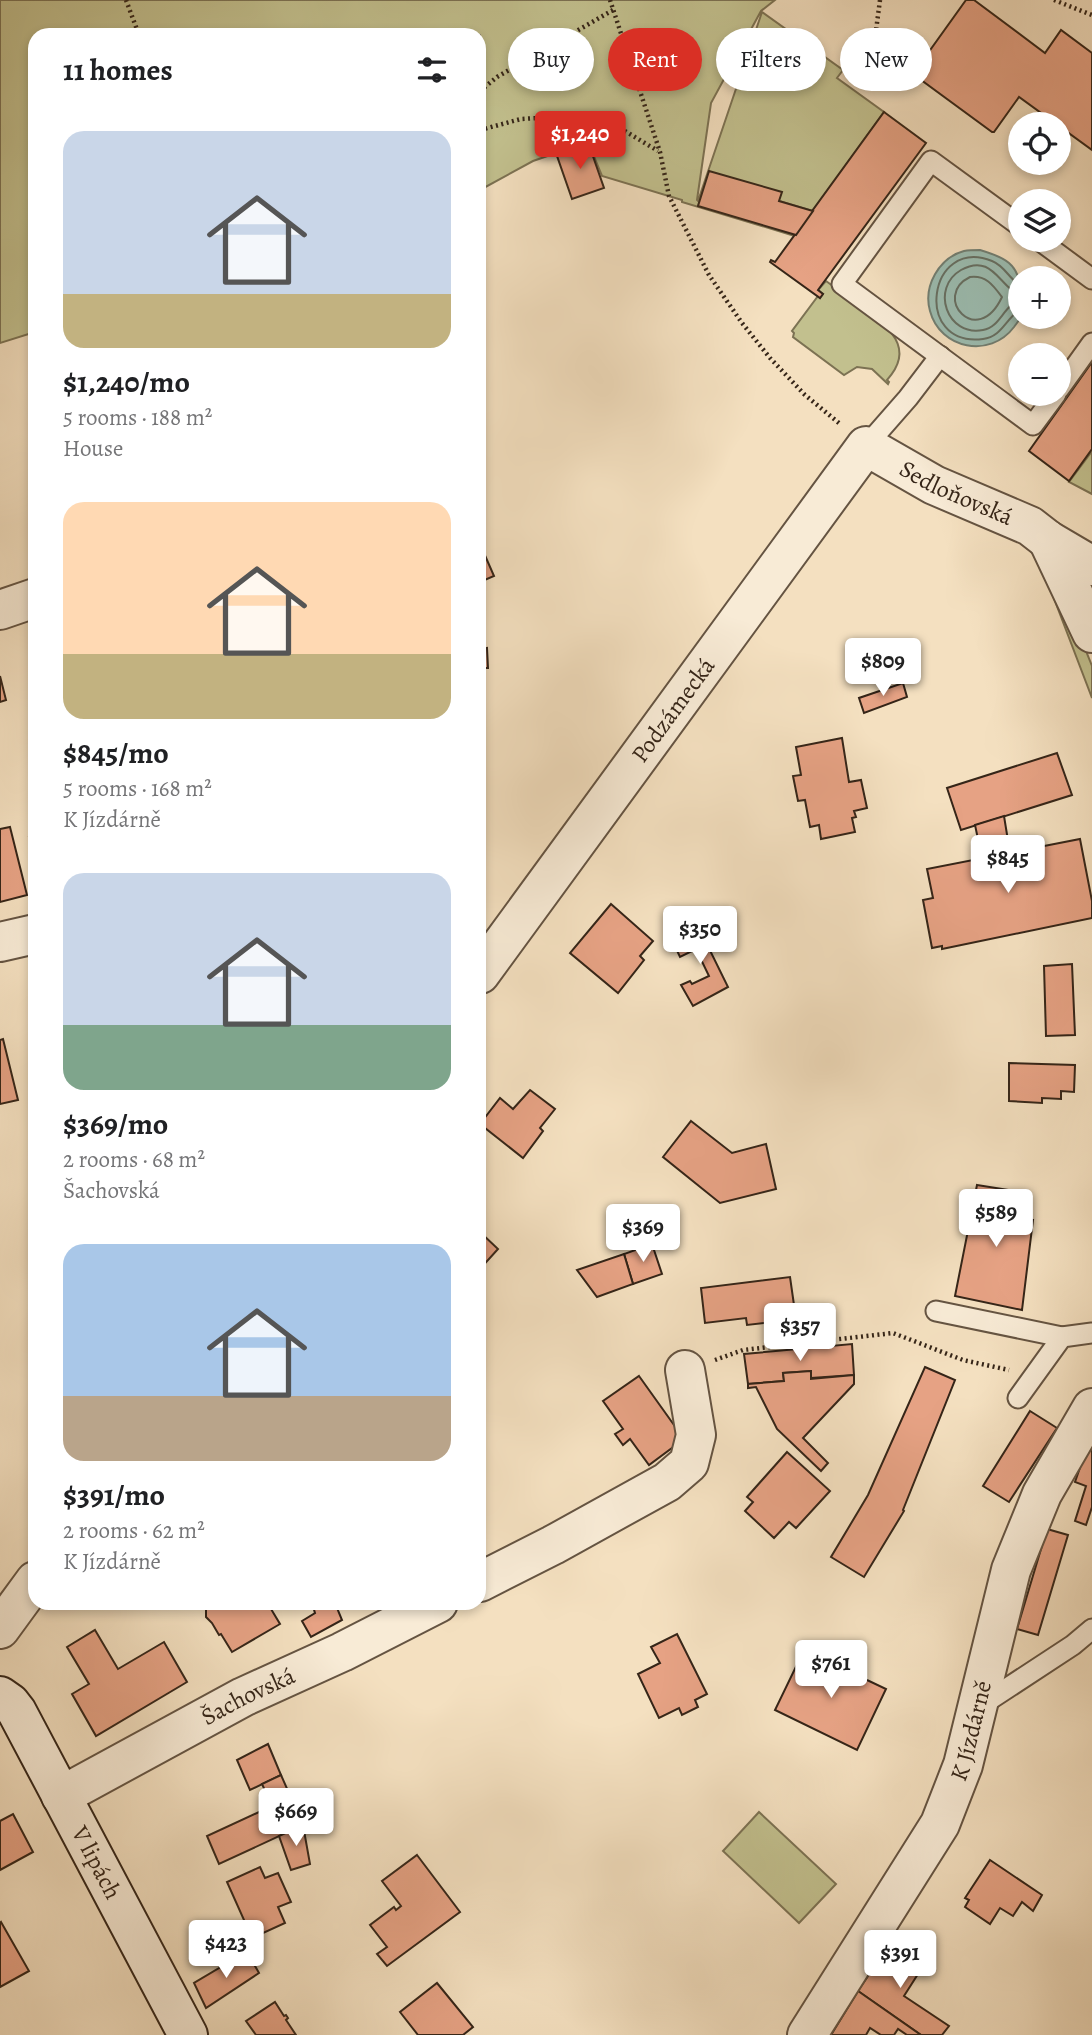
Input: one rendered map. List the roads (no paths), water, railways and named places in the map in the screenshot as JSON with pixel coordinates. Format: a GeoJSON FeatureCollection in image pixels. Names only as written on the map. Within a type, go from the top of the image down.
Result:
{"type":"FeatureCollection","features":[{"type":"Feature","properties":{"kind":"street","name":"Sedloňovská"},"geometry":{"type":"LineString","coordinates":[[866,446],[934,485],[1030,526],[1092,566]]}},
{"type":"Feature","properties":{"kind":"street","name":"Podzámecká"},"geometry":{"type":"LineString","coordinates":[[486,966],[866,446]]}},
{"type":"Feature","properties":{"kind":"street"},"geometry":{"type":"LineString","coordinates":[[1048,540],[1092,633]]}},
{"type":"Feature","properties":{"kind":"street"},"geometry":{"type":"LineString","coordinates":[[0,610],[28,600]]}},
{"type":"Feature","properties":{"kind":"street"},"geometry":{"type":"LineString","coordinates":[[0,942],[28,936]]}},
{"type":"Feature","properties":{"kind":"street"},"geometry":{"type":"LineString","coordinates":[[486,1579],[667,1482],[688,1463],[696,1435],[685,1370]]}},
{"type":"Feature","properties":{"kind":"street","name":"K Jízdárně"},"geometry":{"type":"LineString","coordinates":[[807,2035],[940,1824],[963,1765],[1011,1570],[1042,1494],[1092,1408]]}},
{"type":"Feature","properties":{"kind":"street"},"geometry":{"type":"LineString","coordinates":[[0,1629],[28,1591]]}},
{"type":"Feature","properties":{"kind":"street","name":"Šachovská"},"geometry":{"type":"LineString","coordinates":[[61,1796],[243,1697],[342,1652],[424,1610]]}},
{"type":"Feature","properties":{"kind":"street","name":"V lipách"},"geometry":{"type":"LineString","coordinates":[[0,1696],[17,1712],[188,2035]]}},
{"type":"Feature","properties":{"kind":"lane"},"geometry":{"type":"LineString","coordinates":[[1008,217],[931,161],[842,284],[1033,425],[1047,406]]}},
{"type":"Feature","properties":{"kind":"lane"},"geometry":{"type":"LineString","coordinates":[[1055,252],[1092,279]]}},
{"type":"Feature","properties":{"kind":"lane"},"geometry":{"type":"LineString","coordinates":[[1071,372],[1092,343]]}},
{"type":"Feature","properties":{"kind":"lane"},"geometry":{"type":"LineString","coordinates":[[866,446],[940,356]]}},
{"type":"Feature","properties":{"kind":"lane"},"geometry":{"type":"LineString","coordinates":[[936,1311],[1062,1337],[1092,1333]]}},
{"type":"Feature","properties":{"kind":"lane"},"geometry":{"type":"LineString","coordinates":[[1018,1398],[1062,1337]]}},
{"type":"Feature","properties":{"kind":"lane"},"geometry":{"type":"LineString","coordinates":[[976,1708],[1073,1645],[1092,1629]]}},
{"type":"Feature","properties":{"kind":"water"},"geometry":{"type":"Polygon","coordinates":[[[980,250],[1003,259],[1012,266],[1008,266],[1008,329],[1012,329],[1004,337],[980,346],[955,341],[944,334],[935,324],[928,302],[931,283],[940,266],[964,251],[980,250]]]}}]}
